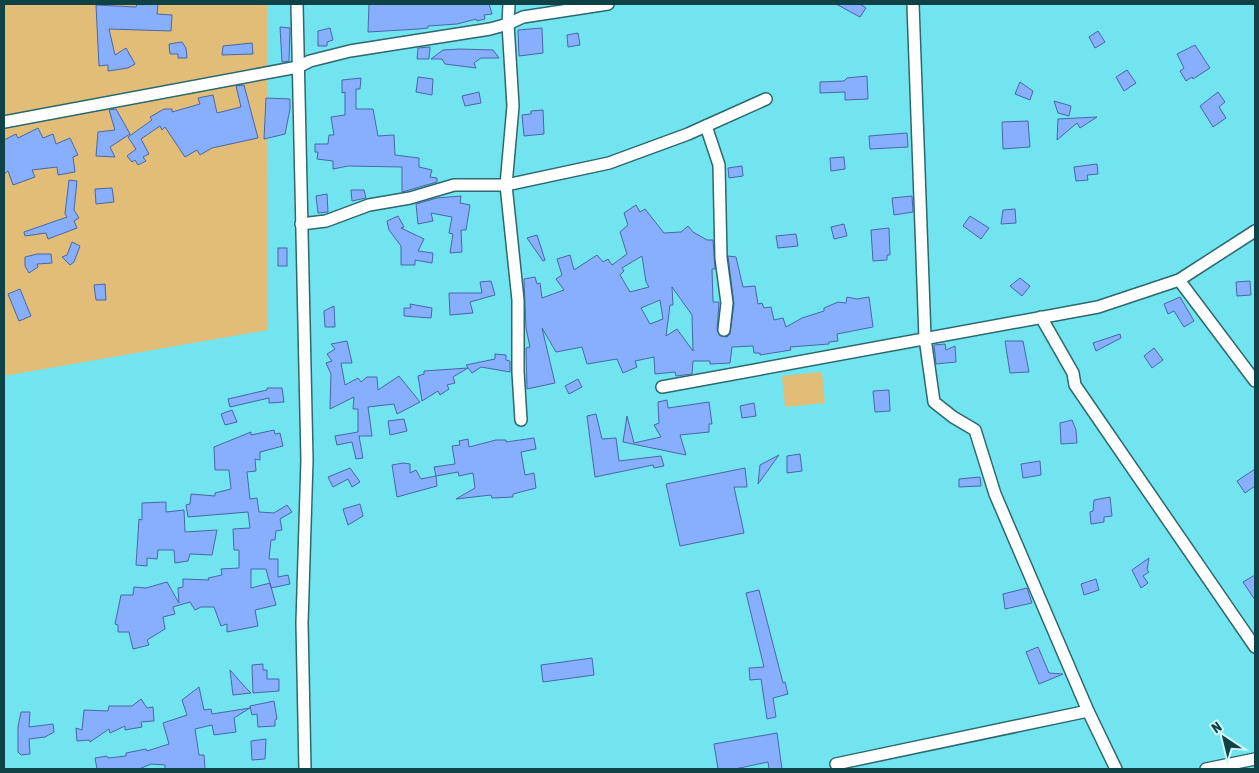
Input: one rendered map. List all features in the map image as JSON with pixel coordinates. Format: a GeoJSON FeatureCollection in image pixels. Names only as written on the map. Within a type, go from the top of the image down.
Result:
{"type":"FeatureCollection","features":[{"type":"Feature","properties":{"kind":"street"},"geometry":{"type":"LineString","coordinates":[[297,4],[307,460],[302,623],[305,769]]}},
{"type":"Feature","properties":{"kind":"street"},"geometry":{"type":"LineString","coordinates":[[509,4],[508,24],[513,106],[506,186],[518,300],[518,363],[522,420]]}},
{"type":"Feature","properties":{"kind":"street"},"geometry":{"type":"LineString","coordinates":[[4,122],[298,67],[310,61],[350,51],[490,29],[523,17],[608,4]]}},
{"type":"Feature","properties":{"kind":"street"},"geometry":{"type":"LineString","coordinates":[[913,4],[925,338],[934,402],[953,417],[975,430],[995,494],[1088,711],[1116,769]]}},
{"type":"Feature","properties":{"kind":"street"},"geometry":{"type":"LineString","coordinates":[[301,224],[326,221],[369,205],[410,198],[454,185],[506,186],[609,163],[706,126],[766,99]]}},
{"type":"Feature","properties":{"kind":"street"},"geometry":{"type":"LineString","coordinates":[[706,126],[719,165],[721,258],[726,303],[724,330]]}},
{"type":"Feature","properties":{"kind":"street"},"geometry":{"type":"LineString","coordinates":[[662,388],[1098,307],[1179,280],[1255,231]]}},
{"type":"Feature","properties":{"kind":"street"},"geometry":{"type":"LineString","coordinates":[[1179,280],[1255,381]]}},
{"type":"Feature","properties":{"kind":"street"},"geometry":{"type":"LineString","coordinates":[[1041,317],[1073,372],[1075,385],[1255,647]]}},
{"type":"Feature","properties":{"kind":"street"},"geometry":{"type":"LineString","coordinates":[[836,764],[1088,711]]}},
{"type":"Feature","properties":{"kind":"street"},"geometry":{"type":"LineString","coordinates":[[1206,769],[1255,759]]}},
{"type":"Feature","properties":{"kind":"shaded area"},"geometry":{"type":"Polygon","coordinates":[[[4,4],[267,4],[268,330],[4,376],[4,4]]]}},
{"type":"Feature","properties":{"kind":"shaded area"},"geometry":{"type":"Polygon","coordinates":[[[822,372],[825,403],[785,407],[782,376],[822,372]]]}},
{"type":"Feature","properties":{"kind":"building"},"geometry":{"type":"Polygon","coordinates":[[[137,4],[158,4],[157,14],[172,15],[171,31],[109,29],[115,55],[126,48],[135,64],[128,68],[108,71],[108,65],[99,66],[96,5],[136,7],[137,4]]]}},
{"type":"Feature","properties":{"kind":"building"},"geometry":{"type":"Polygon","coordinates":[[[369,4],[489,4],[492,14],[484,15],[485,19],[477,21],[476,19],[457,24],[428,26],[428,28],[419,29],[368,32],[369,4]]]}},
{"type":"Feature","properties":{"kind":"building"},"geometry":{"type":"Polygon","coordinates":[[[836,4],[860,4],[866,8],[860,17],[836,4]]]}},
{"type":"Feature","properties":{"kind":"building"},"geometry":{"type":"Polygon","coordinates":[[[280,27],[290,28],[289,61],[282,62],[280,27]]]}},
{"type":"Feature","properties":{"kind":"building"},"geometry":{"type":"Polygon","coordinates":[[[330,28],[333,40],[327,42],[327,46],[318,46],[318,31],[330,28]]]}},
{"type":"Feature","properties":{"kind":"building"},"geometry":{"type":"Polygon","coordinates":[[[542,28],[543,53],[519,56],[518,30],[542,28]]]}},
{"type":"Feature","properties":{"kind":"building"},"geometry":{"type":"Polygon","coordinates":[[[1098,31],[1105,42],[1095,48],[1089,37],[1098,31]]]}},
{"type":"Feature","properties":{"kind":"building"},"geometry":{"type":"Polygon","coordinates":[[[578,33],[580,45],[568,47],[567,35],[578,33]]]}},
{"type":"Feature","properties":{"kind":"building"},"geometry":{"type":"Polygon","coordinates":[[[182,42],[186,48],[187,58],[178,58],[178,54],[170,54],[169,44],[182,42]]]}},
{"type":"Feature","properties":{"kind":"building"},"geometry":{"type":"Polygon","coordinates":[[[252,43],[253,54],[222,55],[223,46],[252,43]]]}},
{"type":"Feature","properties":{"kind":"building"},"geometry":{"type":"Polygon","coordinates":[[[1195,45],[1210,68],[1193,79],[1192,77],[1186,81],[1180,71],[1184,68],[1177,54],[1195,45]]]}},
{"type":"Feature","properties":{"kind":"building"},"geometry":{"type":"Polygon","coordinates":[[[430,47],[429,59],[417,59],[418,48],[430,47]]]}},
{"type":"Feature","properties":{"kind":"building"},"geometry":{"type":"Polygon","coordinates":[[[443,50],[493,50],[499,58],[481,58],[474,63],[476,68],[445,64],[442,59],[431,59],[443,50]]]}},
{"type":"Feature","properties":{"kind":"building"},"geometry":{"type":"Polygon","coordinates":[[[1127,70],[1136,83],[1124,91],[1116,77],[1127,70]]]}},
{"type":"Feature","properties":{"kind":"building"},"geometry":{"type":"Polygon","coordinates":[[[867,76],[868,99],[845,100],[845,92],[820,93],[820,82],[844,81],[847,78],[867,76]]]}},
{"type":"Feature","properties":{"kind":"building"},"geometry":{"type":"Polygon","coordinates":[[[418,77],[433,79],[432,95],[416,92],[418,77]]]}},
{"type":"Feature","properties":{"kind":"building"},"geometry":{"type":"Polygon","coordinates":[[[361,78],[360,89],[356,89],[356,109],[373,109],[378,136],[394,135],[395,155],[419,158],[419,167],[432,170],[430,177],[437,178],[437,182],[402,192],[402,167],[348,166],[333,169],[333,161],[317,159],[318,152],[315,152],[315,144],[328,144],[329,135],[334,135],[331,117],[345,115],[345,92],[342,93],[342,80],[361,78]]]}},
{"type":"Feature","properties":{"kind":"building"},"geometry":{"type":"Polygon","coordinates":[[[1020,82],[1033,91],[1030,100],[1015,94],[1020,82]]]}},
{"type":"Feature","properties":{"kind":"building"},"geometry":{"type":"Polygon","coordinates":[[[244,85],[258,138],[212,148],[200,155],[197,150],[185,157],[165,127],[162,130],[160,126],[141,139],[149,154],[143,157],[146,161],[138,165],[135,160],[132,162],[127,156],[136,149],[128,137],[152,120],[150,117],[164,109],[172,109],[172,112],[200,104],[198,98],[213,95],[217,113],[241,107],[236,86],[244,85]]]}},
{"type":"Feature","properties":{"kind":"building"},"geometry":{"type":"Polygon","coordinates":[[[479,92],[481,103],[465,106],[462,96],[479,92]]]}},
{"type":"Feature","properties":{"kind":"building"},"geometry":{"type":"Polygon","coordinates":[[[1218,92],[1225,102],[1219,107],[1226,118],[1213,127],[1200,106],[1218,92]]]}},
{"type":"Feature","properties":{"kind":"building"},"geometry":{"type":"Polygon","coordinates":[[[266,98],[290,99],[290,109],[285,134],[264,139],[266,98]]]}},
{"type":"Feature","properties":{"kind":"building"},"geometry":{"type":"Polygon","coordinates":[[[1054,101],[1071,106],[1069,116],[1058,113],[1054,101]]]}},
{"type":"Feature","properties":{"kind":"building"},"geometry":{"type":"Polygon","coordinates":[[[116,109],[130,134],[110,147],[115,157],[96,156],[98,132],[115,130],[109,110],[116,109]]]}},
{"type":"Feature","properties":{"kind":"building"},"geometry":{"type":"Polygon","coordinates":[[[543,110],[544,134],[524,136],[522,115],[531,114],[531,111],[543,110]]]}},
{"type":"Feature","properties":{"kind":"building"},"geometry":{"type":"Polygon","coordinates":[[[1097,117],[1080,128],[1077,123],[1057,140],[1058,119],[1097,117]]]}},
{"type":"Feature","properties":{"kind":"building"},"geometry":{"type":"Polygon","coordinates":[[[1028,121],[1030,147],[1003,149],[1002,122],[1028,121]]]}},
{"type":"Feature","properties":{"kind":"building"},"geometry":{"type":"Polygon","coordinates":[[[38,128],[43,138],[53,134],[56,144],[70,138],[78,155],[73,157],[75,172],[58,175],[57,167],[32,170],[35,177],[13,185],[8,171],[4,174],[4,140],[16,134],[18,138],[38,128]]]}},
{"type":"Feature","properties":{"kind":"building"},"geometry":{"type":"Polygon","coordinates":[[[907,133],[908,147],[870,149],[869,136],[907,133]]]}},
{"type":"Feature","properties":{"kind":"building"},"geometry":{"type":"Polygon","coordinates":[[[844,157],[845,169],[831,171],[830,158],[844,157]]]}},
{"type":"Feature","properties":{"kind":"building"},"geometry":{"type":"Polygon","coordinates":[[[1097,164],[1098,174],[1087,175],[1088,180],[1076,181],[1074,167],[1097,164]]]}},
{"type":"Feature","properties":{"kind":"building"},"geometry":{"type":"Polygon","coordinates":[[[742,166],[743,176],[729,178],[728,168],[742,166]]]}},
{"type":"Feature","properties":{"kind":"building"},"geometry":{"type":"Polygon","coordinates":[[[69,180],[77,181],[74,210],[79,218],[74,221],[77,228],[48,239],[46,233],[25,236],[24,232],[67,217],[65,214],[69,180]]]}},
{"type":"Feature","properties":{"kind":"building"},"geometry":{"type":"Polygon","coordinates":[[[112,188],[114,202],[96,204],[95,189],[112,188]]]}},
{"type":"Feature","properties":{"kind":"building"},"geometry":{"type":"Polygon","coordinates":[[[351,190],[364,190],[366,198],[352,201],[351,190]]]}},
{"type":"Feature","properties":{"kind":"building"},"geometry":{"type":"Polygon","coordinates":[[[327,194],[328,212],[318,213],[316,196],[327,194]]]}},
{"type":"Feature","properties":{"kind":"building"},"geometry":{"type":"Polygon","coordinates":[[[461,196],[460,203],[470,205],[466,230],[461,230],[462,252],[450,253],[453,234],[449,233],[452,217],[431,213],[433,221],[418,224],[416,204],[437,198],[461,196]]]}},
{"type":"Feature","properties":{"kind":"building"},"geometry":{"type":"Polygon","coordinates":[[[912,196],[913,212],[894,215],[892,198],[912,196]]]}},
{"type":"Feature","properties":{"kind":"building"},"geometry":{"type":"Polygon","coordinates":[[[636,205],[640,212],[645,209],[664,233],[681,232],[688,226],[693,232],[707,240],[713,240],[715,269],[712,269],[713,302],[719,302],[717,330],[720,336],[727,337],[730,334],[734,304],[728,256],[736,257],[743,287],[755,286],[758,304],[762,303],[764,308],[771,307],[774,320],[783,318],[786,327],[802,318],[824,311],[824,308],[838,302],[846,303],[847,297],[857,299],[869,297],[873,327],[837,334],[838,341],[829,342],[829,344],[790,347],[791,350],[760,355],[760,353],[754,353],[753,346],[732,347],[730,363],[710,364],[710,361],[693,361],[692,374],[676,376],[675,372],[655,374],[654,357],[635,361],[637,367],[623,373],[617,359],[587,364],[582,347],[556,352],[542,328],[555,383],[527,389],[526,348],[530,347],[526,328],[524,279],[535,277],[537,284],[540,283],[542,298],[564,290],[556,279],[562,275],[557,259],[570,255],[574,270],[597,255],[603,262],[608,259],[612,265],[627,254],[620,232],[628,225],[624,213],[636,205]],[[642,256],[622,268],[624,271],[620,275],[630,292],[649,287],[646,282],[642,256]],[[672,287],[673,305],[670,305],[666,336],[677,329],[693,351],[692,315],[672,287]],[[660,300],[641,308],[650,324],[663,319],[660,300]]]}},
{"type":"Feature","properties":{"kind":"building"},"geometry":{"type":"Polygon","coordinates":[[[1015,209],[1016,223],[1001,224],[1003,210],[1015,209]]]}},
{"type":"Feature","properties":{"kind":"building"},"geometry":{"type":"Polygon","coordinates":[[[398,216],[404,227],[401,228],[424,239],[418,251],[433,253],[432,263],[415,260],[415,265],[401,265],[401,246],[389,230],[387,221],[398,216]]]}},
{"type":"Feature","properties":{"kind":"building"},"geometry":{"type":"Polygon","coordinates":[[[970,216],[989,228],[981,239],[963,226],[970,216]]]}},
{"type":"Feature","properties":{"kind":"building"},"geometry":{"type":"Polygon","coordinates":[[[844,224],[847,236],[834,239],[831,227],[844,224]]]}},
{"type":"Feature","properties":{"kind":"building"},"geometry":{"type":"Polygon","coordinates":[[[889,228],[890,255],[887,255],[887,260],[873,261],[871,230],[889,228]]]}},
{"type":"Feature","properties":{"kind":"building"},"geometry":{"type":"Polygon","coordinates":[[[796,234],[798,246],[778,248],[776,236],[796,234]]]}},
{"type":"Feature","properties":{"kind":"building"},"geometry":{"type":"Polygon","coordinates":[[[537,235],[545,260],[543,261],[527,238],[537,235]]]}},
{"type":"Feature","properties":{"kind":"building"},"geometry":{"type":"Polygon","coordinates":[[[72,242],[80,246],[74,262],[70,265],[62,257],[67,255],[72,242]]]}},
{"type":"Feature","properties":{"kind":"building"},"geometry":{"type":"Polygon","coordinates":[[[278,248],[287,248],[287,266],[278,266],[278,248]]]}},
{"type":"Feature","properties":{"kind":"building"},"geometry":{"type":"Polygon","coordinates":[[[37,254],[51,254],[52,263],[37,264],[38,267],[29,273],[25,266],[25,257],[37,254]]]}},
{"type":"Feature","properties":{"kind":"building"},"geometry":{"type":"Polygon","coordinates":[[[1020,278],[1030,286],[1022,296],[1010,286],[1020,278]]]}},
{"type":"Feature","properties":{"kind":"building"},"geometry":{"type":"Polygon","coordinates":[[[491,281],[495,295],[470,302],[473,313],[450,315],[449,293],[482,293],[480,282],[491,281]]]}},
{"type":"Feature","properties":{"kind":"building"},"geometry":{"type":"Polygon","coordinates":[[[1250,281],[1251,295],[1237,296],[1236,282],[1250,281]]]}},
{"type":"Feature","properties":{"kind":"building"},"geometry":{"type":"Polygon","coordinates":[[[105,284],[106,300],[96,300],[94,285],[105,284]]]}},
{"type":"Feature","properties":{"kind":"building"},"geometry":{"type":"Polygon","coordinates":[[[20,289],[31,316],[19,321],[8,294],[20,289]]]}},
{"type":"Feature","properties":{"kind":"building"},"geometry":{"type":"Polygon","coordinates":[[[1180,297],[1194,321],[1184,327],[1174,311],[1168,314],[1164,304],[1180,297]]]}},
{"type":"Feature","properties":{"kind":"building"},"geometry":{"type":"Polygon","coordinates":[[[410,304],[432,308],[431,318],[404,316],[404,308],[411,308],[410,304]]]}},
{"type":"Feature","properties":{"kind":"building"},"geometry":{"type":"Polygon","coordinates":[[[334,306],[335,327],[325,327],[324,311],[334,306]]]}},
{"type":"Feature","properties":{"kind":"building"},"geometry":{"type":"Polygon","coordinates":[[[1120,334],[1121,338],[1096,351],[1093,343],[1120,334]]]}},
{"type":"Feature","properties":{"kind":"building"},"geometry":{"type":"Polygon","coordinates":[[[347,341],[352,363],[341,363],[345,385],[358,378],[361,382],[367,377],[377,377],[378,390],[399,376],[420,402],[397,414],[394,404],[368,407],[372,436],[359,436],[363,458],[356,459],[352,442],[337,445],[335,436],[358,432],[358,409],[353,409],[354,397],[330,409],[331,374],[326,363],[332,361],[327,354],[335,349],[331,344],[347,341]]]}},
{"type":"Feature","properties":{"kind":"building"},"geometry":{"type":"Polygon","coordinates":[[[1005,341],[1023,341],[1029,372],[1010,373],[1005,341]]]}},
{"type":"Feature","properties":{"kind":"building"},"geometry":{"type":"Polygon","coordinates":[[[945,344],[946,350],[955,346],[956,362],[936,364],[934,345],[945,344]]]}},
{"type":"Feature","properties":{"kind":"building"},"geometry":{"type":"Polygon","coordinates":[[[1154,348],[1163,360],[1152,368],[1144,356],[1154,348]]]}},
{"type":"Feature","properties":{"kind":"building"},"geometry":{"type":"Polygon","coordinates":[[[495,354],[506,355],[506,360],[510,361],[510,372],[481,367],[472,373],[466,365],[495,359],[495,354]]]}},
{"type":"Feature","properties":{"kind":"building"},"geometry":{"type":"Polygon","coordinates":[[[468,368],[453,377],[455,383],[447,385],[449,389],[440,395],[438,391],[422,401],[418,376],[424,374],[424,371],[468,368]]]}},
{"type":"Feature","properties":{"kind":"building"},"geometry":{"type":"Polygon","coordinates":[[[578,379],[582,387],[569,394],[565,386],[578,379]]]}},
{"type":"Feature","properties":{"kind":"building"},"geometry":{"type":"Polygon","coordinates":[[[267,388],[282,388],[284,402],[269,403],[269,398],[230,407],[228,399],[267,390],[267,388]]]}},
{"type":"Feature","properties":{"kind":"building"},"geometry":{"type":"Polygon","coordinates":[[[889,390],[890,411],[875,412],[873,391],[889,390]]]}},
{"type":"Feature","properties":{"kind":"building"},"geometry":{"type":"Polygon","coordinates":[[[667,400],[668,408],[709,402],[712,424],[709,424],[709,432],[680,435],[686,455],[623,442],[627,416],[634,443],[661,437],[654,425],[659,423],[658,402],[667,400]]]}},
{"type":"Feature","properties":{"kind":"building"},"geometry":{"type":"Polygon","coordinates":[[[754,403],[756,416],[742,418],[740,406],[754,403]]]}},
{"type":"Feature","properties":{"kind":"building"},"geometry":{"type":"Polygon","coordinates":[[[232,410],[237,422],[225,425],[221,414],[232,410]]]}},
{"type":"Feature","properties":{"kind":"building"},"geometry":{"type":"Polygon","coordinates":[[[596,414],[602,439],[616,438],[619,461],[661,456],[664,466],[654,468],[653,465],[595,477],[587,416],[596,414]]]}},
{"type":"Feature","properties":{"kind":"building"},"geometry":{"type":"Polygon","coordinates":[[[404,419],[407,431],[390,435],[388,421],[404,419]]]}},
{"type":"Feature","properties":{"kind":"building"},"geometry":{"type":"Polygon","coordinates":[[[1072,420],[1076,430],[1077,443],[1061,444],[1060,423],[1072,420]]]}},
{"type":"Feature","properties":{"kind":"building"},"geometry":{"type":"Polygon","coordinates":[[[274,430],[275,434],[280,433],[283,446],[260,452],[260,460],[255,459],[256,471],[247,472],[250,499],[257,498],[259,512],[274,513],[287,505],[292,512],[280,519],[282,530],[276,531],[275,540],[271,540],[269,559],[278,559],[278,577],[288,575],[290,584],[271,588],[276,605],[255,610],[258,626],[227,632],[227,624],[221,626],[214,607],[201,607],[195,610],[190,602],[173,607],[175,614],[163,617],[165,629],[147,640],[149,645],[133,649],[129,632],[118,632],[118,625],[115,624],[121,595],[133,595],[134,587],[146,588],[167,582],[179,603],[178,588],[183,587],[183,579],[209,580],[208,578],[222,575],[221,569],[239,568],[239,550],[234,550],[233,529],[250,528],[248,512],[188,517],[186,505],[190,504],[191,494],[215,496],[215,493],[231,489],[229,470],[215,470],[214,447],[251,432],[251,435],[274,430]],[[251,569],[251,588],[270,583],[266,569],[251,569]]]}},
{"type":"Feature","properties":{"kind":"building"},"geometry":{"type":"Polygon","coordinates":[[[534,438],[536,449],[521,452],[525,475],[534,473],[536,488],[513,494],[513,497],[492,498],[491,495],[456,499],[475,488],[473,473],[459,476],[458,472],[436,476],[434,467],[455,464],[452,446],[460,445],[459,441],[468,439],[469,447],[496,440],[506,440],[506,442],[534,438]]]}},
{"type":"Feature","properties":{"kind":"building"},"geometry":{"type":"Polygon","coordinates":[[[800,454],[802,471],[787,473],[787,456],[800,454]]]}},
{"type":"Feature","properties":{"kind":"building"},"geometry":{"type":"Polygon","coordinates":[[[779,455],[758,484],[760,465],[779,455]]]}},
{"type":"Feature","properties":{"kind":"building"},"geometry":{"type":"Polygon","coordinates":[[[1040,461],[1041,475],[1023,478],[1021,464],[1040,461]]]}},
{"type":"Feature","properties":{"kind":"building"},"geometry":{"type":"Polygon","coordinates":[[[410,464],[410,473],[416,470],[421,479],[436,476],[437,486],[397,497],[392,465],[410,464]]]}},
{"type":"Feature","properties":{"kind":"building"},"geometry":{"type":"Polygon","coordinates":[[[350,468],[360,482],[352,487],[348,479],[333,487],[328,477],[350,468]]]}},
{"type":"Feature","properties":{"kind":"building"},"geometry":{"type":"Polygon","coordinates":[[[745,468],[747,487],[734,487],[744,533],[680,546],[666,484],[745,468]]]}},
{"type":"Feature","properties":{"kind":"building"},"geometry":{"type":"Polygon","coordinates":[[[1255,469],[1255,486],[1245,493],[1237,481],[1255,469]]]}},
{"type":"Feature","properties":{"kind":"building"},"geometry":{"type":"Polygon","coordinates":[[[980,477],[981,486],[959,487],[959,479],[980,477]]]}},
{"type":"Feature","properties":{"kind":"building"},"geometry":{"type":"Polygon","coordinates":[[[1110,497],[1112,516],[1104,517],[1104,522],[1091,524],[1090,512],[1093,511],[1094,500],[1110,497]]]}},
{"type":"Feature","properties":{"kind":"building"},"geometry":{"type":"Polygon","coordinates":[[[166,502],[166,512],[184,510],[185,532],[217,530],[212,555],[190,554],[188,561],[175,563],[174,550],[158,550],[157,559],[147,558],[147,566],[136,565],[139,519],[142,520],[142,503],[166,502]]]}},
{"type":"Feature","properties":{"kind":"building"},"geometry":{"type":"Polygon","coordinates":[[[360,504],[363,516],[348,525],[343,509],[360,504]]]}},
{"type":"Feature","properties":{"kind":"building"},"geometry":{"type":"Polygon","coordinates":[[[1149,558],[1147,570],[1149,572],[1143,576],[1148,583],[1141,588],[1132,570],[1149,558]]]}},
{"type":"Feature","properties":{"kind":"building"},"geometry":{"type":"Polygon","coordinates":[[[1255,575],[1255,600],[1243,582],[1255,575]]]}},
{"type":"Feature","properties":{"kind":"building"},"geometry":{"type":"Polygon","coordinates":[[[1096,579],[1099,590],[1084,595],[1081,584],[1096,579]]]}},
{"type":"Feature","properties":{"kind":"building"},"geometry":{"type":"Polygon","coordinates":[[[1027,588],[1032,603],[1005,609],[1003,594],[1027,588]]]}},
{"type":"Feature","properties":{"kind":"building"},"geometry":{"type":"Polygon","coordinates":[[[759,590],[783,683],[785,682],[788,694],[773,698],[776,717],[767,719],[761,679],[750,680],[749,668],[764,667],[746,593],[759,590]]]}},
{"type":"Feature","properties":{"kind":"building"},"geometry":{"type":"Polygon","coordinates":[[[1038,647],[1049,673],[1063,674],[1039,684],[1026,652],[1038,647]]]}},
{"type":"Feature","properties":{"kind":"building"},"geometry":{"type":"Polygon","coordinates":[[[592,658],[594,675],[543,682],[541,665],[592,658]]]}},
{"type":"Feature","properties":{"kind":"building"},"geometry":{"type":"Polygon","coordinates":[[[263,664],[263,670],[267,670],[267,679],[279,679],[279,691],[253,693],[252,665],[263,664]]]}},
{"type":"Feature","properties":{"kind":"building"},"geometry":{"type":"Polygon","coordinates":[[[230,670],[245,687],[251,693],[233,695],[230,670]]]}},
{"type":"Feature","properties":{"kind":"building"},"geometry":{"type":"Polygon","coordinates":[[[199,687],[204,710],[211,709],[212,714],[250,708],[234,718],[236,732],[214,735],[212,725],[195,729],[199,755],[204,755],[205,769],[165,769],[165,765],[151,764],[139,769],[97,769],[95,758],[126,756],[126,753],[146,749],[147,751],[169,744],[163,723],[187,715],[182,700],[199,687]]]}},
{"type":"Feature","properties":{"kind":"building"},"geometry":{"type":"Polygon","coordinates":[[[141,699],[147,708],[153,707],[154,721],[141,722],[142,727],[125,730],[125,726],[110,733],[109,729],[90,742],[89,740],[77,741],[76,728],[82,730],[84,710],[108,711],[109,706],[132,706],[141,699]]]}},
{"type":"Feature","properties":{"kind":"building"},"geometry":{"type":"Polygon","coordinates":[[[274,701],[277,719],[275,720],[275,726],[258,727],[257,714],[252,715],[250,706],[274,701]]]}},
{"type":"Feature","properties":{"kind":"building"},"geometry":{"type":"Polygon","coordinates":[[[21,712],[30,712],[29,727],[53,724],[54,732],[45,737],[29,739],[30,754],[21,755],[18,752],[18,727],[21,712]]]}},
{"type":"Feature","properties":{"kind":"building"},"geometry":{"type":"Polygon","coordinates":[[[777,733],[782,769],[769,769],[768,762],[735,769],[718,769],[714,744],[777,733]]]}},
{"type":"Feature","properties":{"kind":"building"},"geometry":{"type":"Polygon","coordinates":[[[266,739],[265,759],[252,760],[251,741],[266,739]]]}}]}
